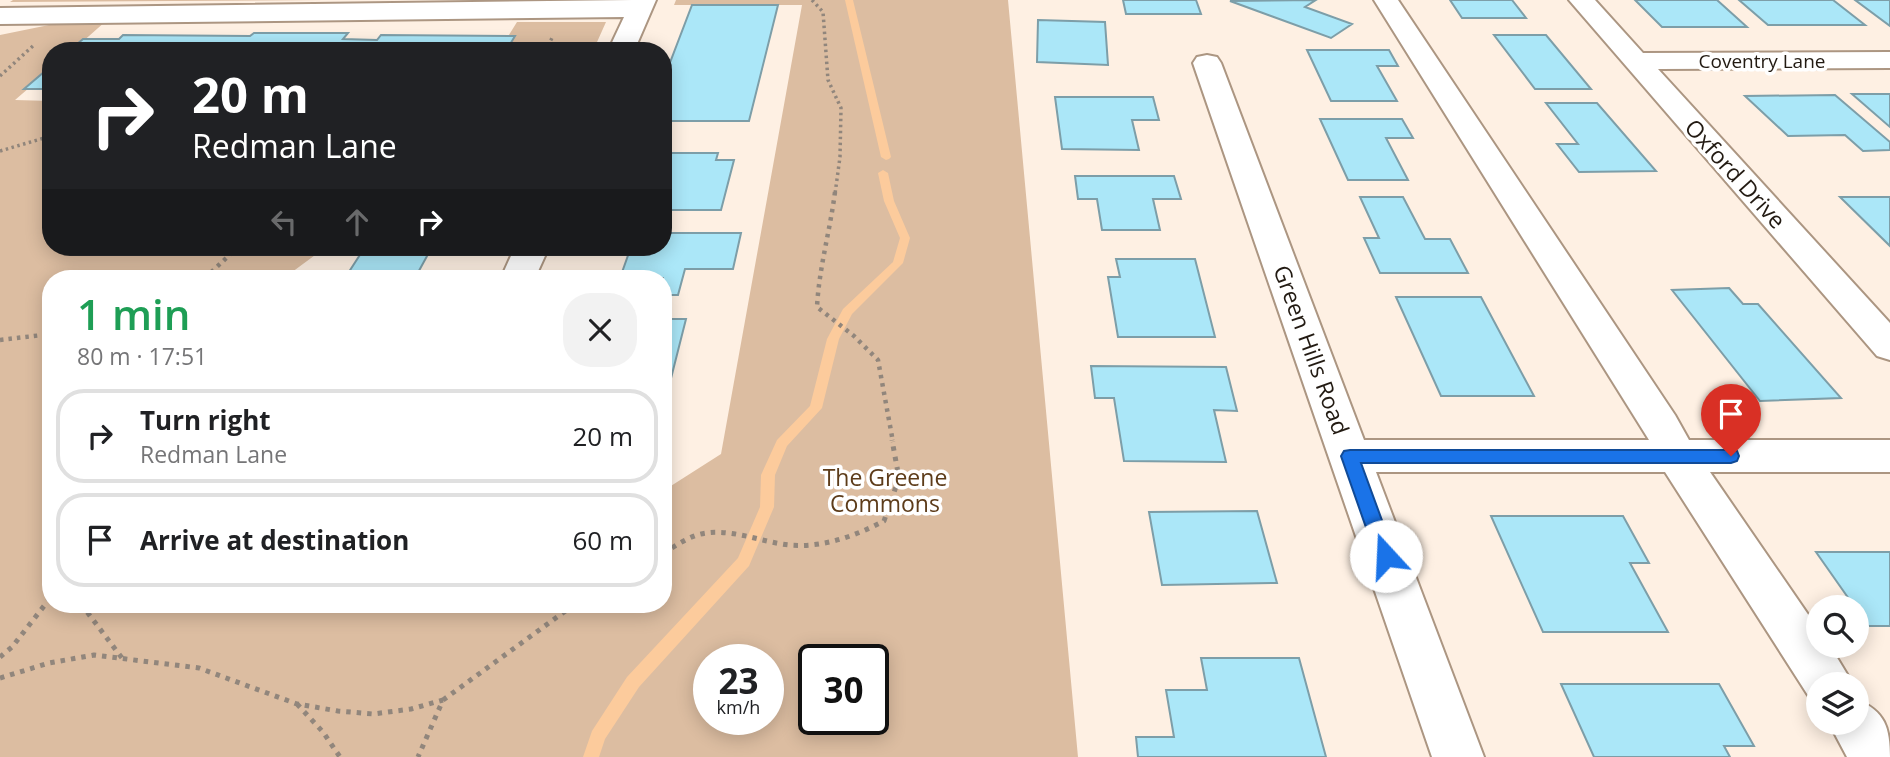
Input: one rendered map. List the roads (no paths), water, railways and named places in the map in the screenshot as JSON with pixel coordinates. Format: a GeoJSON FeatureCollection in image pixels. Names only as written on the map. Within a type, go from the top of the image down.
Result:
{"type":"FeatureCollection","features":[{"type":"Feature","properties":{"kind":"street"},"geometry":{"type":"LineString","coordinates":[[1387,0],[1661,425],[1677,456],[1820,672]]}},
{"type":"Feature","properties":{"kind":"street","name":"Oxford Drive"},"geometry":{"type":"LineString","coordinates":[[1581,0],[1890,346]]}},
{"type":"Feature","properties":{"kind":"street"},"geometry":{"type":"LineString","coordinates":[[0,16],[336,5],[642,5],[625,42]]}},
{"type":"Feature","properties":{"kind":"street","name":"Coventry Lane"},"geometry":{"type":"LineString","coordinates":[[1634,61],[1890,60]]}},
{"type":"Feature","properties":{"kind":"street","name":"Green Hills Road"},"geometry":{"type":"LineString","coordinates":[[1207,63],[1458,757]]}},
{"type":"Feature","properties":{"kind":"street"},"geometry":{"type":"LineString","coordinates":[[1350,456],[1890,456]]}},
{"type":"Feature","properties":{"kind":"street"},"geometry":{"type":"LineString","coordinates":[[1862,735],[1877,757]]}},
{"type":"Feature","properties":{"kind":"waterway"},"geometry":{"type":"LineString","coordinates":[[849,0],[886,157]]}},
{"type":"Feature","properties":{"kind":"waterway"},"geometry":{"type":"LineString","coordinates":[[591,757],[598,736],[633,682],[744,562],[767,507],[768,475],[782,443],[816,408],[833,339],[847,312],[898,263],[905,238],[889,201],[883,173]]}},
{"type":"Feature","properties":{"kind":"park label","name":"The Greene Commons"},"geometry":{"type":"Point","coordinates":[885,491]}}]}
